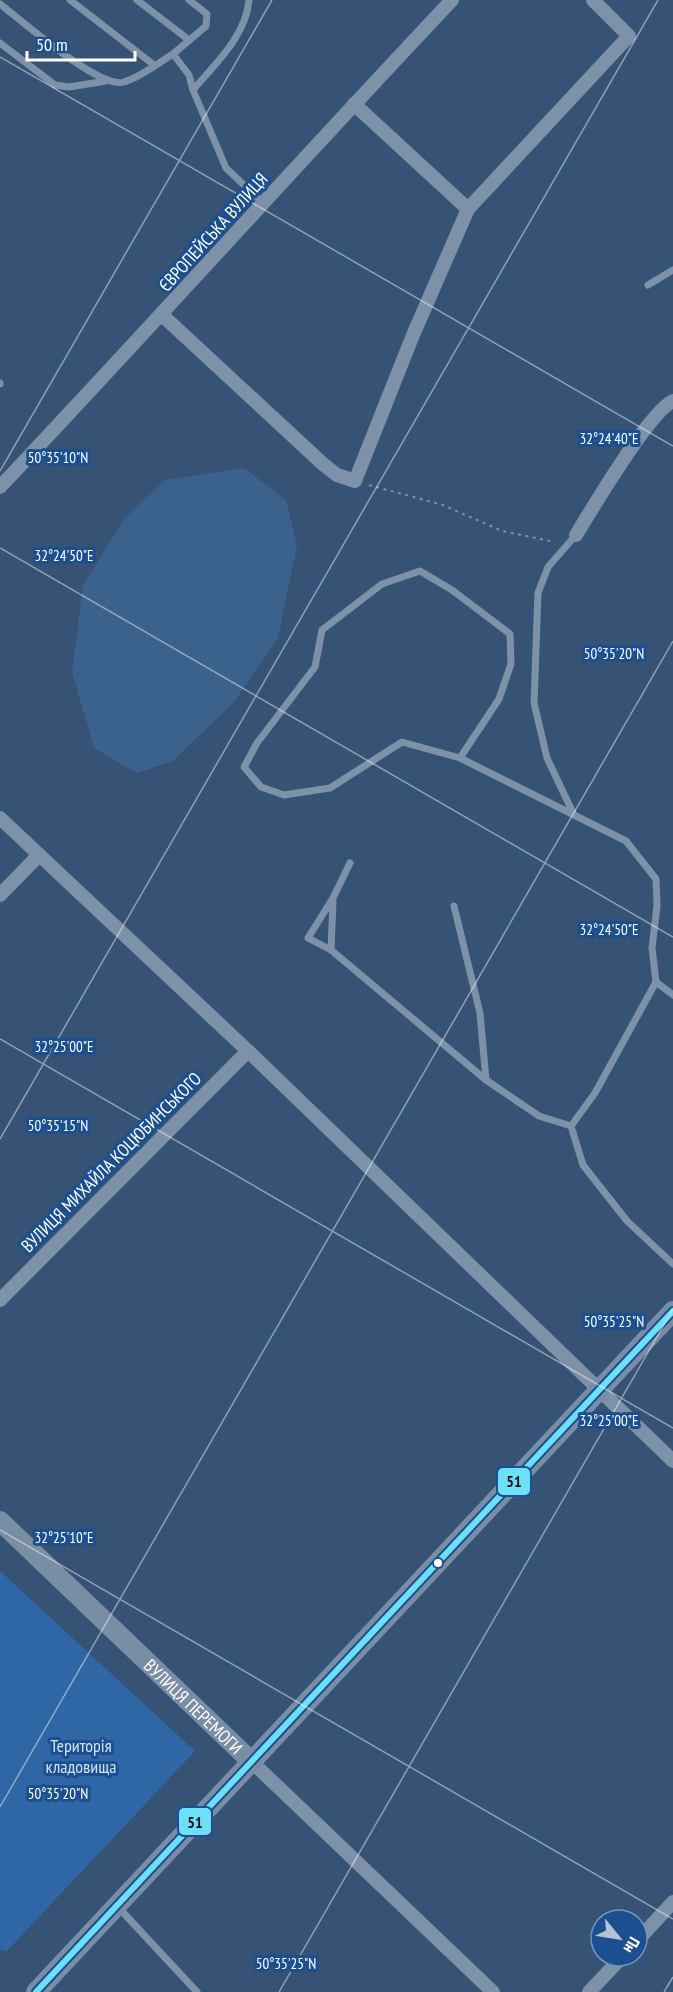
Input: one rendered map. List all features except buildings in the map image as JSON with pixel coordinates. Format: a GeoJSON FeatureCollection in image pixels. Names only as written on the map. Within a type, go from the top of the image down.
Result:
{"type":"FeatureCollection","features":[{"type":"Feature","properties":{"kind":"street","name":"ЄВРОПЕЙСЬКА ВУЛИЦЯ"},"geometry":{"type":"LineString","coordinates":[[0,487],[162,315],[262,202],[452,0]]}},
{"type":"Feature","properties":{"kind":"street"},"geometry":{"type":"LineString","coordinates":[[162,315],[322,464],[337,475],[355,481],[413,335],[468,209],[629,36],[593,0]]}},
{"type":"Feature","properties":{"kind":"street"},"geometry":{"type":"LineString","coordinates":[[354,104],[468,209]]}},
{"type":"Feature","properties":{"kind":"street"},"geometry":{"type":"LineString","coordinates":[[576,535],[637,442],[664,408],[673,401]]}},
{"type":"Feature","properties":{"kind":"street"},"geometry":{"type":"LineString","coordinates":[[0,819],[248,1051],[673,1461]]}},
{"type":"Feature","properties":{"kind":"street"},"geometry":{"type":"LineString","coordinates":[[0,895],[39,855]]}},
{"type":"Feature","properties":{"kind":"street","name":"ВУЛИЦЯ МИХАЙЛА КОЦЮБИНСЬКОГО"},"geometry":{"type":"LineString","coordinates":[[0,1300],[248,1051]]}},
{"type":"Feature","properties":{"kind":"street"},"geometry":{"type":"LineString","coordinates":[[36,1992],[673,1311]]}},
{"type":"Feature","properties":{"kind":"street","name":"ВУЛИЦЯ ПЕРЕМОГИ"},"geometry":{"type":"LineString","coordinates":[[0,1521],[493,1992]]}},
{"type":"Feature","properties":{"kind":"street"},"geometry":{"type":"LineString","coordinates":[[649,1928],[673,1902]]}},
{"type":"Feature","properties":{"kind":"street"},"geometry":{"type":"LineString","coordinates":[[590,1992],[612,1968]]}},
{"type":"Feature","properties":{"kind":"lane"},"geometry":{"type":"LineString","coordinates":[[70,0],[154,65]]}},
{"type":"Feature","properties":{"kind":"lane"},"geometry":{"type":"LineString","coordinates":[[137,0],[189,40]]}},
{"type":"Feature","properties":{"kind":"lane"},"geometry":{"type":"LineString","coordinates":[[0,43],[55,85],[69,87],[106,81],[123,83],[173,54],[206,26],[207,14],[189,0]]}},
{"type":"Feature","properties":{"kind":"lane"},"geometry":{"type":"LineString","coordinates":[[193,90],[236,37],[248,12],[249,0]]}},
{"type":"Feature","properties":{"kind":"lane"},"geometry":{"type":"LineString","coordinates":[[0,4],[77,63],[106,81]]}},
{"type":"Feature","properties":{"kind":"lane"},"geometry":{"type":"LineString","coordinates":[[173,54],[189,75],[193,90],[226,168],[262,202]]}},
{"type":"Feature","properties":{"kind":"lane"},"geometry":{"type":"LineString","coordinates":[[648,285],[673,270]]}},
{"type":"Feature","properties":{"kind":"lane"},"geometry":{"type":"LineString","coordinates":[[574,815],[547,758],[534,703],[538,593],[548,567],[576,535]]}},
{"type":"Feature","properties":{"kind":"lane"},"geometry":{"type":"LineString","coordinates":[[460,758],[499,699],[511,664],[510,634],[453,590],[420,571],[382,584],[322,630],[315,667],[257,743],[244,767],[261,787],[284,795],[330,788],[402,742],[460,758],[626,841],[656,879],[657,906],[652,948],[656,982],[595,1093],[571,1126]]}},
{"type":"Feature","properties":{"kind":"lane"},"geometry":{"type":"LineString","coordinates":[[350,863],[333,898],[308,938],[331,950],[486,1080],[539,1116],[571,1126]]}},
{"type":"Feature","properties":{"kind":"lane"},"geometry":{"type":"LineString","coordinates":[[331,950],[333,898]]}},
{"type":"Feature","properties":{"kind":"lane"},"geometry":{"type":"LineString","coordinates":[[454,906],[480,1012],[486,1080]]}},
{"type":"Feature","properties":{"kind":"lane"},"geometry":{"type":"LineString","coordinates":[[656,982],[673,995]]}},
{"type":"Feature","properties":{"kind":"lane"},"geometry":{"type":"LineString","coordinates":[[571,1126],[583,1165],[627,1221],[673,1264]]}},
{"type":"Feature","properties":{"kind":"lane"},"geometry":{"type":"LineString","coordinates":[[116,1906],[196,1992]]}},
{"type":"Feature","properties":{"kind":"path"},"geometry":{"type":"LineString","coordinates":[[355,481],[443,505],[502,531],[559,543],[576,535]]}},
{"type":"Feature","properties":{"kind":"green space","name":"Територія кладовища"},"geometry":{"type":"Polygon","coordinates":[[[0,1571],[195,1751],[7,1951],[0,1949],[0,1571]]]}},
{"type":"Feature","properties":{"kind":"shaded area"},"geometry":{"type":"Polygon","coordinates":[[[244,468],[286,500],[297,546],[278,638],[234,702],[173,761],[137,773],[94,748],[72,672],[83,585],[124,519],[165,480],[244,468]]]}},
{"type":"Feature","properties":{"kind":"transit line","name":"51"},"geometry":{"type":"LineString","coordinates":[[36,1992],[673,1311]]}}]}
